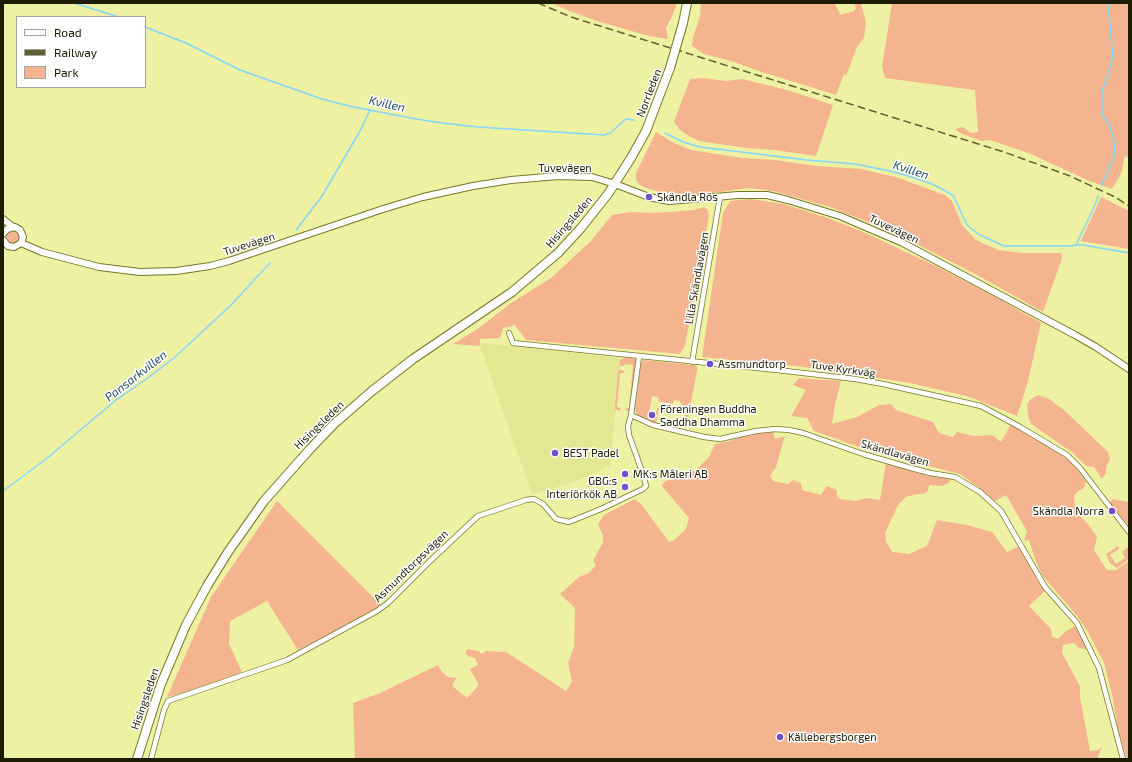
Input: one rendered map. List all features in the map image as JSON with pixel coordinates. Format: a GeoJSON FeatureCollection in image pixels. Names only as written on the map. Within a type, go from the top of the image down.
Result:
{"type":"FeatureCollection","features":[{"type":"Feature","properties":{"kind":"highway","name":"Norrleden"},"geometry":{"type":"LineString","coordinates":[[615,184],[644,136],[670,68],[687,3]]}},
{"type":"Feature","properties":{"kind":"highway","name":"Hisingsleden"},"geometry":{"type":"LineString","coordinates":[[137,759],[161,684],[186,625],[228,552],[264,501],[310,448],[334,424],[372,391],[413,359],[512,292],[558,253],[581,228],[615,184]]}},
{"type":"Feature","properties":{"kind":"main road","name":"Tuvevägen"},"geometry":{"type":"LineString","coordinates":[[21,243],[42,252],[99,267],[140,272],[176,271],[229,261],[393,206],[433,195],[473,186],[519,179],[558,176],[592,177],[649,197],[669,202],[751,194],[776,196],[827,212],[874,230],[923,253],[1096,347],[1129,369]]}},
{"type":"Feature","properties":{"kind":"main road"},"geometry":{"type":"LineString","coordinates":[[3,219],[13,227],[19,229],[23,238],[21,243],[17,246],[11,247],[6,246],[3,240]]}},
{"type":"Feature","properties":{"kind":"main road"},"geometry":{"type":"LineString","coordinates":[[3,234],[6,230],[13,227]]}},
{"type":"Feature","properties":{"kind":"street","name":"Lilla Skändlavägen"},"geometry":{"type":"LineString","coordinates":[[692,362],[720,197]]}},
{"type":"Feature","properties":{"kind":"street","name":"Tuve Kyrkväg"},"geometry":{"type":"LineString","coordinates":[[510,333],[513,343],[855,379],[954,399],[984,407],[1067,455],[1080,468],[1129,532]]}},
{"type":"Feature","properties":{"kind":"street"},"geometry":{"type":"LineString","coordinates":[[631,415],[640,357]]}},
{"type":"Feature","properties":{"kind":"street","name":"Asmundtorpsvägen"},"geometry":{"type":"LineString","coordinates":[[151,759],[164,710],[168,701],[287,660],[377,611],[388,603],[478,516],[526,500],[534,499],[543,504],[556,518],[569,522],[601,510],[643,489],[646,486],[645,482],[629,435],[628,426],[631,415]]}},
{"type":"Feature","properties":{"kind":"street","name":"Skändlavägen"},"geometry":{"type":"LineString","coordinates":[[631,415],[653,425],[713,439],[725,439],[770,429],[787,429],[803,432],[902,466],[930,473],[955,476],[980,492],[1001,511],[1045,586],[1077,623],[1099,668],[1123,759]]}},
{"type":"Feature","properties":{"kind":"shaded area"},"geometry":{"type":"Polygon","coordinates":[[[483,343],[621,358],[610,466],[572,483],[532,494],[480,346],[483,343]]]}},
{"type":"Feature","properties":{"kind":"green space"},"geometry":{"type":"Polygon","coordinates":[[[551,3],[677,3],[666,28],[668,39],[649,36],[597,21],[551,3]]]}},
{"type":"Feature","properties":{"kind":"green space"},"geometry":{"type":"Polygon","coordinates":[[[701,3],[834,3],[841,15],[854,11],[856,8],[854,3],[861,3],[866,22],[864,38],[857,47],[846,76],[844,74],[836,95],[728,60],[704,54],[692,46],[693,37],[700,17],[701,3]]]}},
{"type":"Feature","properties":{"kind":"green space"},"geometry":{"type":"Polygon","coordinates":[[[892,3],[1129,3],[1129,158],[1125,156],[1121,174],[1112,189],[1087,180],[1031,154],[990,140],[982,141],[962,134],[955,129],[963,127],[971,133],[978,132],[975,90],[885,78],[882,67],[892,3]]]}},
{"type":"Feature","properties":{"kind":"green space"},"geometry":{"type":"Polygon","coordinates":[[[703,78],[726,81],[742,79],[787,90],[833,105],[816,156],[699,141],[687,135],[679,129],[674,122],[690,79],[703,78]]]}},
{"type":"Feature","properties":{"kind":"green space"},"geometry":{"type":"Polygon","coordinates":[[[656,132],[672,142],[691,150],[743,158],[861,169],[896,177],[945,195],[952,201],[962,225],[976,240],[998,250],[1022,253],[1061,253],[1062,258],[1043,312],[977,275],[895,233],[830,207],[773,191],[748,188],[692,196],[670,195],[646,188],[640,185],[636,180],[636,173],[656,132]]]}},
{"type":"Feature","properties":{"kind":"green space"},"geometry":{"type":"Polygon","coordinates":[[[1101,197],[1129,211],[1129,249],[1081,241],[1101,197]]]}},
{"type":"Feature","properties":{"kind":"green space"},"geometry":{"type":"Polygon","coordinates":[[[751,199],[783,204],[825,217],[861,231],[936,266],[1041,323],[1028,381],[1017,416],[970,397],[910,383],[804,367],[702,357],[723,213],[730,201],[751,199]]]}},
{"type":"Feature","properties":{"kind":"green space"},"geometry":{"type":"Polygon","coordinates":[[[704,207],[708,210],[709,216],[685,346],[680,354],[526,340],[514,324],[513,326],[503,328],[500,338],[480,339],[480,346],[453,344],[479,328],[511,303],[551,278],[590,242],[612,215],[630,212],[651,213],[694,210],[704,207]]]}},
{"type":"Feature","properties":{"kind":"green space"},"geometry":{"type":"Polygon","coordinates":[[[11,231],[15,231],[19,237],[15,243],[11,243],[7,239],[7,235],[11,231]]]}},
{"type":"Feature","properties":{"kind":"green space"},"geometry":{"type":"Polygon","coordinates":[[[624,358],[633,358],[637,361],[629,412],[625,409],[629,408],[633,365],[625,364],[624,366],[620,366],[620,360],[624,358]]]}},
{"type":"Feature","properties":{"kind":"green space"},"geometry":{"type":"Polygon","coordinates":[[[643,360],[697,366],[686,428],[683,427],[687,406],[682,405],[680,401],[674,400],[673,404],[658,401],[659,398],[652,396],[648,419],[655,420],[657,408],[659,408],[656,423],[654,424],[637,416],[635,409],[641,363],[643,360]]]}},
{"type":"Feature","properties":{"kind":"green space"},"geometry":{"type":"Polygon","coordinates":[[[619,370],[623,370],[624,373],[620,373],[617,407],[621,408],[620,411],[615,409],[619,370]]]}},
{"type":"Feature","properties":{"kind":"green space"},"geometry":{"type":"Polygon","coordinates":[[[799,378],[841,381],[832,424],[857,417],[879,405],[891,404],[896,410],[933,422],[939,433],[953,437],[957,432],[974,436],[992,435],[1001,442],[1011,424],[1055,449],[1068,459],[1086,481],[1084,488],[1078,491],[1074,496],[1075,506],[1078,514],[1088,524],[1097,537],[1094,550],[1107,570],[1116,570],[1129,561],[1129,759],[1127,759],[1118,729],[1112,694],[1104,663],[1088,632],[1078,617],[1042,575],[1029,540],[1024,541],[1027,531],[1006,495],[995,501],[960,474],[873,452],[814,431],[807,418],[791,416],[806,390],[793,385],[799,378]]]}},
{"type":"Feature","properties":{"kind":"green space"},"geometry":{"type":"Polygon","coordinates":[[[1038,395],[1051,400],[1063,409],[1108,452],[1110,459],[1106,467],[1106,473],[1102,479],[1094,467],[1086,466],[1073,453],[1031,424],[1028,416],[1027,405],[1031,399],[1038,395]]]}},
{"type":"Feature","properties":{"kind":"green space"},"geometry":{"type":"Polygon","coordinates":[[[773,431],[775,439],[785,436],[776,467],[770,476],[773,481],[788,484],[793,480],[801,483],[802,490],[821,495],[827,486],[837,490],[837,496],[840,499],[855,501],[866,498],[880,500],[886,462],[927,476],[951,478],[950,482],[943,486],[929,485],[928,491],[924,494],[906,497],[898,505],[885,533],[886,541],[892,552],[909,554],[927,546],[937,520],[967,525],[992,532],[1007,552],[1020,546],[1037,580],[1045,591],[1029,606],[1051,629],[1052,637],[1058,639],[1066,631],[1077,625],[1090,650],[1079,648],[1074,643],[1063,645],[1062,653],[1080,686],[1080,697],[1090,751],[1098,750],[1102,747],[1098,757],[1100,759],[355,759],[353,703],[380,693],[438,665],[442,672],[448,677],[456,678],[452,686],[467,698],[479,685],[470,669],[478,665],[475,658],[468,656],[465,653],[468,649],[478,651],[482,654],[486,651],[506,652],[566,691],[572,682],[568,663],[574,647],[575,608],[560,594],[579,577],[589,573],[596,565],[593,561],[603,542],[603,536],[598,524],[604,515],[635,499],[642,505],[669,542],[673,541],[686,529],[689,518],[662,486],[664,482],[685,471],[695,471],[709,457],[715,444],[761,432],[773,431]]]}},
{"type":"Feature","properties":{"kind":"green space"},"geometry":{"type":"Polygon","coordinates":[[[1112,499],[1129,502],[1129,526],[1110,503],[1112,499]]]}},
{"type":"Feature","properties":{"kind":"green space"},"geometry":{"type":"Polygon","coordinates":[[[277,501],[381,605],[373,611],[298,650],[267,601],[230,621],[229,644],[242,672],[186,692],[167,697],[211,597],[277,501]]]}},
{"type":"Feature","properties":{"kind":"green space"},"geometry":{"type":"Polygon","coordinates":[[[1118,546],[1119,549],[1110,555],[1116,564],[1125,558],[1122,552],[1129,546],[1129,559],[1117,568],[1110,563],[1106,554],[1118,546]]]}},
{"type":"Feature","properties":{"kind":"waterway","name":"Kvillen"},"geometry":{"type":"LineString","coordinates":[[74,3],[116,16]]}},
{"type":"Feature","properties":{"kind":"waterway"},"geometry":{"type":"LineString","coordinates":[[1101,186],[1114,157],[1115,143],[1110,127],[1102,114],[1102,92],[1113,57],[1108,3]]}},
{"type":"Feature","properties":{"kind":"waterway","name":"Kvillen"},"geometry":{"type":"LineString","coordinates":[[146,27],[186,43],[240,70],[322,99],[349,106],[416,119],[478,127],[604,135],[610,133],[626,119],[634,120]]}},
{"type":"Feature","properties":{"kind":"waterway","name":"Pansarkvillen"},"geometry":{"type":"LineString","coordinates":[[296,230],[322,196],[360,131],[370,110]]}},
{"type":"Feature","properties":{"kind":"waterway","name":"Kvillen"},"geometry":{"type":"LineString","coordinates":[[665,133],[683,142],[700,147],[807,160],[855,164],[912,177],[932,184],[953,195],[967,225],[978,234],[1004,246],[1083,245],[1129,253]]}},
{"type":"Feature","properties":{"kind":"waterway"},"geometry":{"type":"LineString","coordinates":[[1076,245],[1098,196]]}},
{"type":"Feature","properties":{"kind":"waterway","name":"Pansarkvillen"},"geometry":{"type":"LineString","coordinates":[[3,491],[46,459],[116,400],[174,358],[231,305],[270,263]]}},
{"type":"Feature","properties":{"kind":"railway"},"geometry":{"type":"LineString","coordinates":[[538,3],[571,17],[1004,152],[1070,176],[1115,197],[1129,206]]}},
{"type":"Feature","properties":{"kind":"place","name":"Skändla Rös"},"geometry":{"type":"Point","coordinates":[649,197]}},
{"type":"Feature","properties":{"kind":"place","name":"Assmundtorp"},"geometry":{"type":"Point","coordinates":[710,364]}},
{"type":"Feature","properties":{"kind":"place","name":"Föreningen Buddha Saddha Dhamma"},"geometry":{"type":"Point","coordinates":[652,415]}},
{"type":"Feature","properties":{"kind":"place","name":"BEST Padel"},"geometry":{"type":"Point","coordinates":[555,453]}},
{"type":"Feature","properties":{"kind":"place","name":"MK:s Måleri AB"},"geometry":{"type":"Point","coordinates":[625,474]}},
{"type":"Feature","properties":{"kind":"place","name":"GBG:s Interiörkök AB"},"geometry":{"type":"Point","coordinates":[625,487]}},
{"type":"Feature","properties":{"kind":"place","name":"Skändla Norra"},"geometry":{"type":"Point","coordinates":[1112,511]}},
{"type":"Feature","properties":{"kind":"place","name":"Källebergsborgen"},"geometry":{"type":"Point","coordinates":[780,737]}}]}
